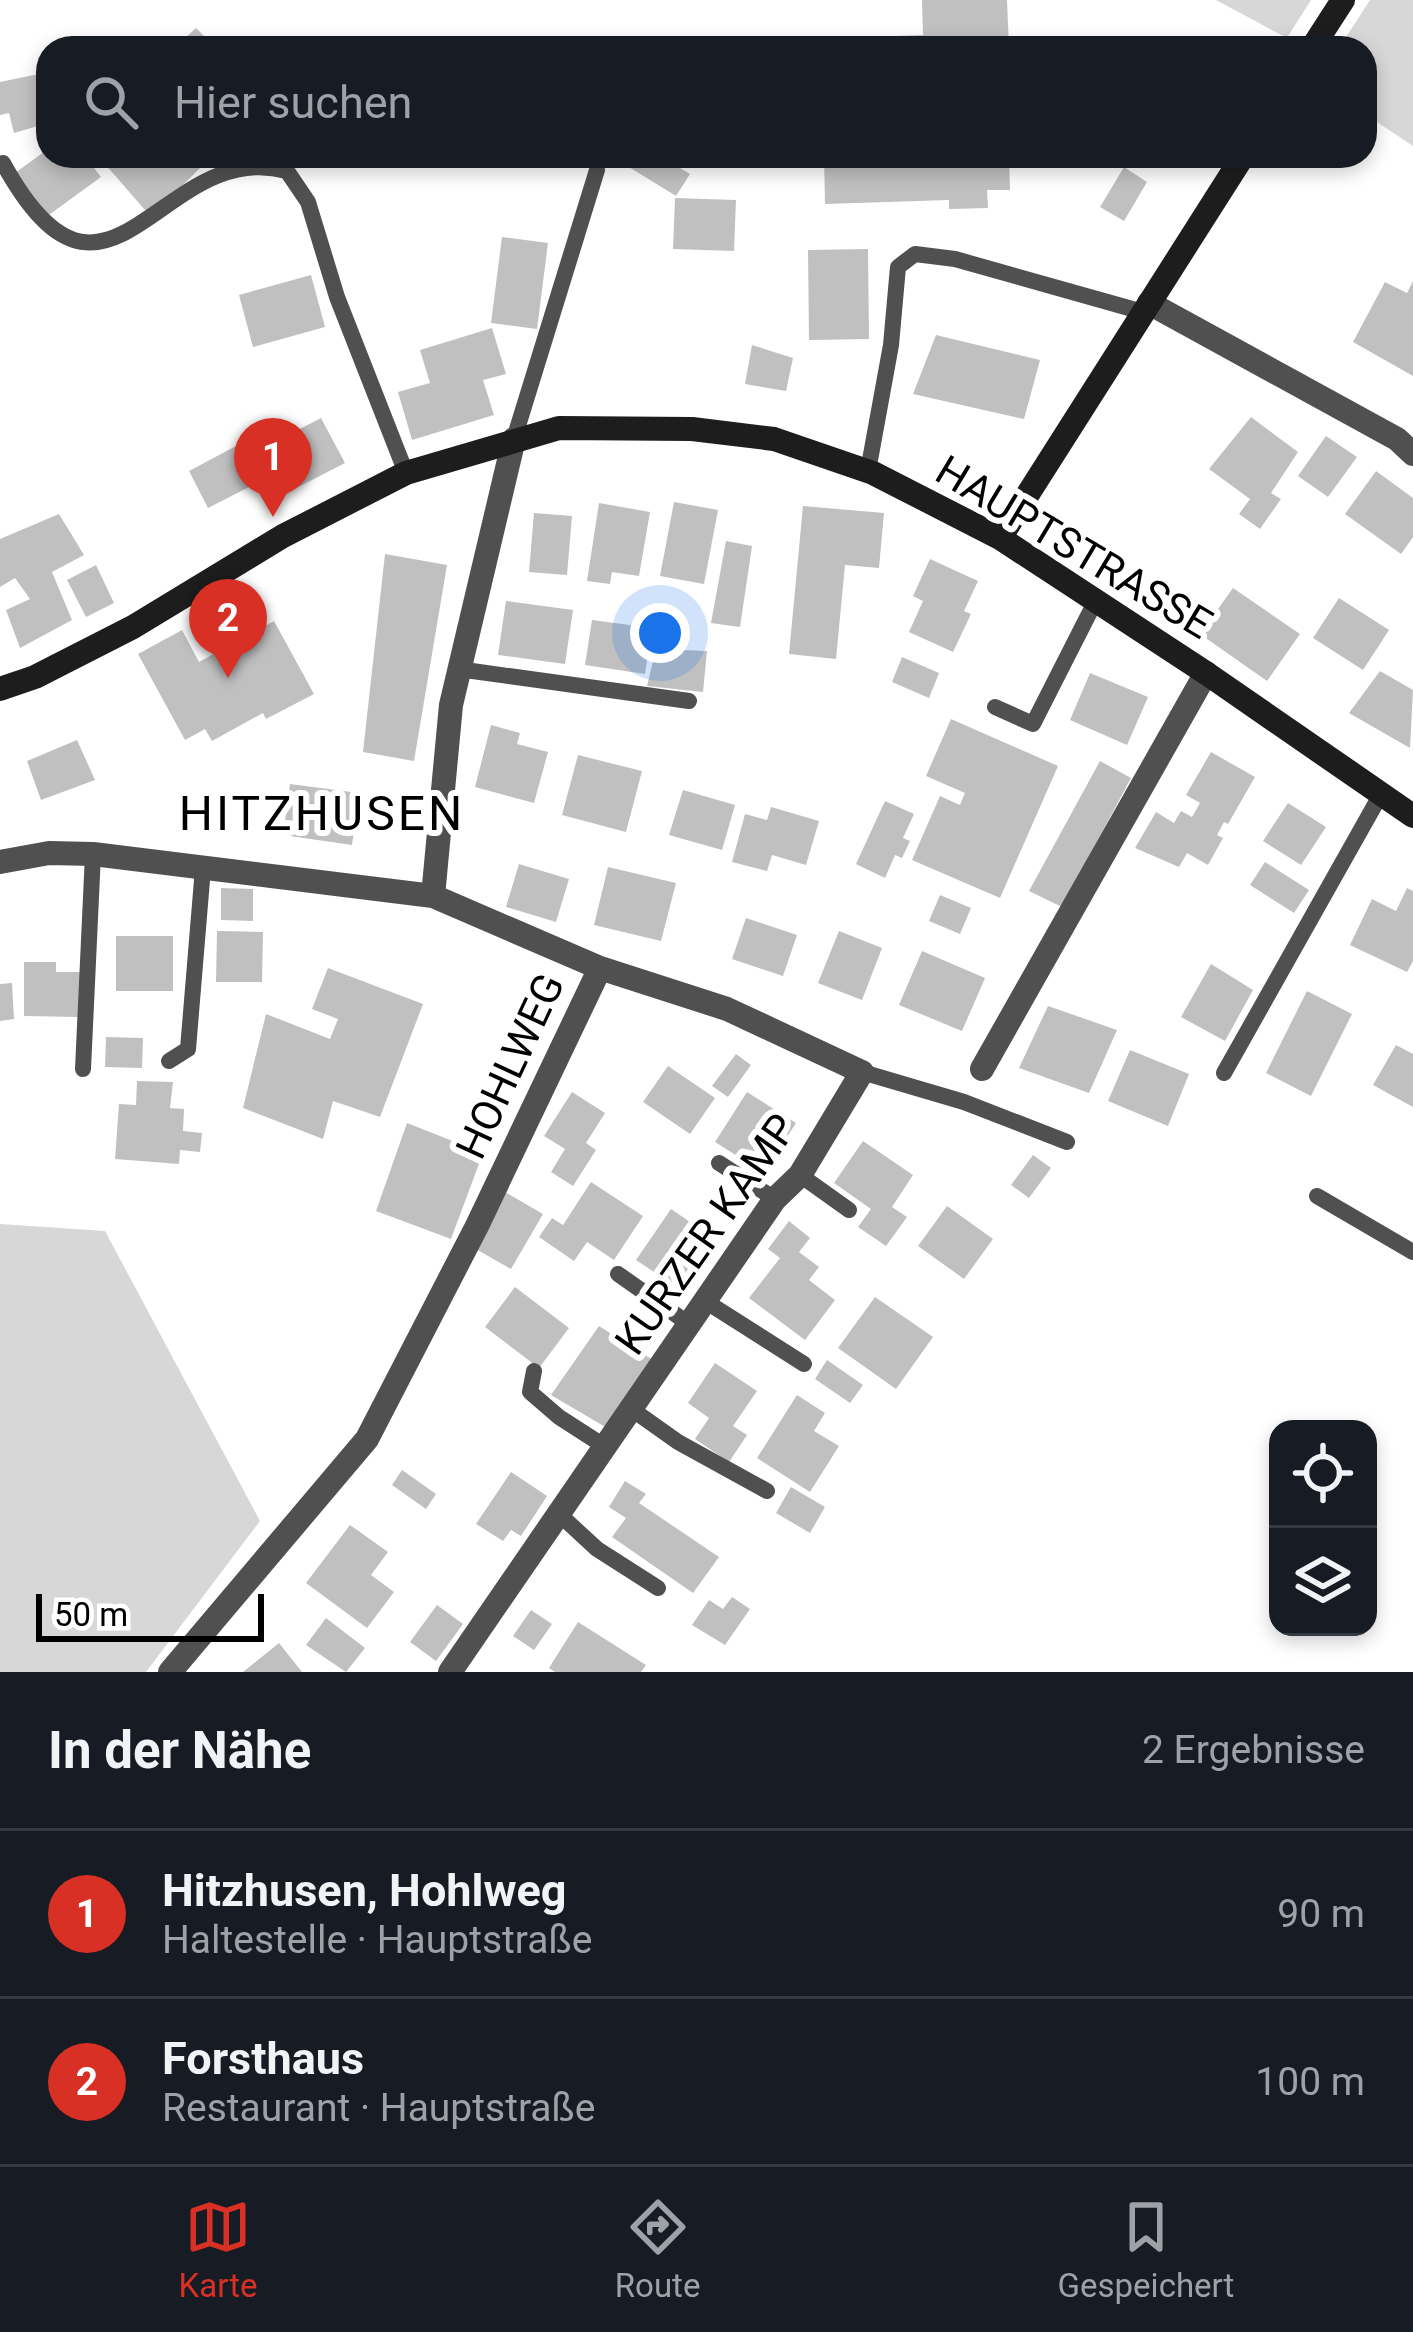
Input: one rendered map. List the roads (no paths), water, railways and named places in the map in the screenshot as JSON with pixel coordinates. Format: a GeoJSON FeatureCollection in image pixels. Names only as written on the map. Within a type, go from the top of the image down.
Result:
{"type":"FeatureCollection","features":[{"type":"Feature","properties":{"kind":"street"},"geometry":{"type":"LineString","coordinates":[[1320,36],[1342,0]]}},
{"type":"Feature","properties":{"kind":"street"},"geometry":{"type":"LineString","coordinates":[[1000,538],[1235,168]]}},
{"type":"Feature","properties":{"kind":"street"},"geometry":{"type":"LineString","coordinates":[[1146,308],[1397,439],[1413,454]]}},
{"type":"Feature","properties":{"kind":"street","name":"HAUPTSTRASSE"},"geometry":{"type":"LineString","coordinates":[[0,688],[35,677],[133,627],[283,536],[406,473],[560,428],[692,429],[774,439],[868,471],[1000,538],[1413,816]]}},
{"type":"Feature","properties":{"kind":"street"},"geometry":{"type":"LineString","coordinates":[[433,896],[451,705],[514,439]]}},
{"type":"Feature","properties":{"kind":"street"},"geometry":{"type":"LineString","coordinates":[[982,1069],[1206,673]]}},
{"type":"Feature","properties":{"kind":"street","name":"HOHLWEG"},"geometry":{"type":"LineString","coordinates":[[0,862],[49,853],[93,854],[433,896],[600,968],[477,1226],[367,1439],[170,1672]]}},
{"type":"Feature","properties":{"kind":"street"},"geometry":{"type":"LineString","coordinates":[[600,968],[727,1009],[862,1072]]}},
{"type":"Feature","properties":{"kind":"street","name":"KURZER KAMP"},"geometry":{"type":"LineString","coordinates":[[450,1672],[775,1199],[800,1175],[862,1072]]}},
{"type":"Feature","properties":{"kind":"lane"},"geometry":{"type":"LineString","coordinates":[[3,163],[45,224],[62,239],[86,244],[133,228],[208,178],[250,168]]}},
{"type":"Feature","properties":{"kind":"lane"},"geometry":{"type":"LineString","coordinates":[[262,168],[287,171],[308,202],[337,297],[406,473]]}},
{"type":"Feature","properties":{"kind":"lane"},"geometry":{"type":"LineString","coordinates":[[514,439],[597,170]]}},
{"type":"Feature","properties":{"kind":"lane"},"geometry":{"type":"LineString","coordinates":[[868,471],[891,346],[898,267],[915,254],[955,259],[1146,308]]}},
{"type":"Feature","properties":{"kind":"lane"},"geometry":{"type":"LineString","coordinates":[[995,707],[1033,724],[1095,602]]}},
{"type":"Feature","properties":{"kind":"lane"},"geometry":{"type":"LineString","coordinates":[[458,669],[689,701]]}},
{"type":"Feature","properties":{"kind":"lane"},"geometry":{"type":"LineString","coordinates":[[1224,1073],[1381,794]]}},
{"type":"Feature","properties":{"kind":"lane"},"geometry":{"type":"LineString","coordinates":[[83,1069],[93,854]]}},
{"type":"Feature","properties":{"kind":"lane"},"geometry":{"type":"LineString","coordinates":[[169,1061],[188,1049],[203,868]]}},
{"type":"Feature","properties":{"kind":"lane"},"geometry":{"type":"LineString","coordinates":[[862,1072],[964,1102],[1067,1142]]}},
{"type":"Feature","properties":{"kind":"lane"},"geometry":{"type":"LineString","coordinates":[[719,1163],[775,1199]]}},
{"type":"Feature","properties":{"kind":"lane"},"geometry":{"type":"LineString","coordinates":[[800,1175],[849,1210]]}},
{"type":"Feature","properties":{"kind":"lane"},"geometry":{"type":"LineString","coordinates":[[1318,1196],[1413,1252]]}},
{"type":"Feature","properties":{"kind":"lane"},"geometry":{"type":"LineString","coordinates":[[618,1274],[689,1324]]}},
{"type":"Feature","properties":{"kind":"lane"},"geometry":{"type":"LineString","coordinates":[[704,1301],[804,1364]]}},
{"type":"Feature","properties":{"kind":"lane"},"geometry":{"type":"LineString","coordinates":[[534,1371],[530,1392],[604,1446]]}},
{"type":"Feature","properties":{"kind":"lane"},"geometry":{"type":"LineString","coordinates":[[630,1408],[677,1442],[767,1491]]}},
{"type":"Feature","properties":{"kind":"lane"},"geometry":{"type":"LineString","coordinates":[[559,1514],[597,1549],[658,1588]]}},
{"type":"Feature","properties":{"kind":"place","name":"Hitzhusen, Hohlweg"},"geometry":{"type":"Point","coordinates":[273,517]}},
{"type":"Feature","properties":{"kind":"place","name":"Forsthaus"},"geometry":{"type":"Point","coordinates":[228,678]}},
{"type":"Feature","properties":{"kind":"district","name":"HITZHUSEN"},"geometry":{"type":"Point","coordinates":[322,813]}}]}
